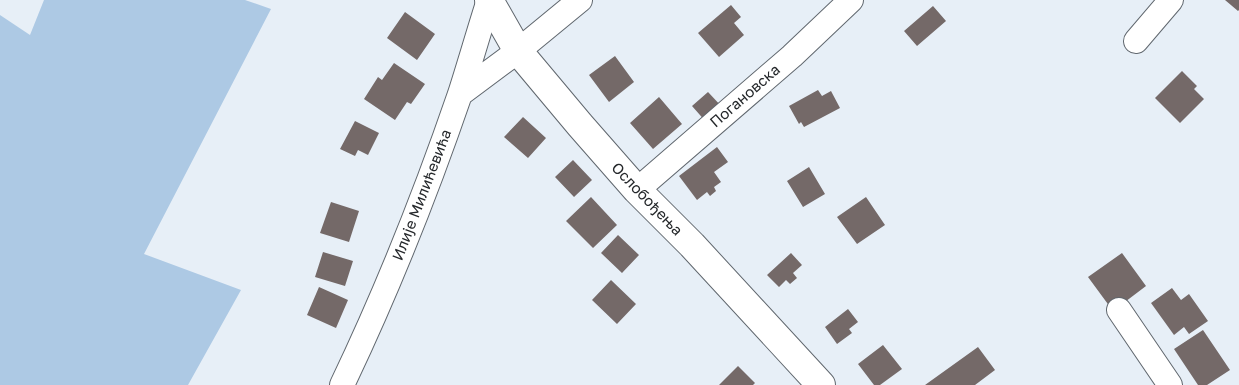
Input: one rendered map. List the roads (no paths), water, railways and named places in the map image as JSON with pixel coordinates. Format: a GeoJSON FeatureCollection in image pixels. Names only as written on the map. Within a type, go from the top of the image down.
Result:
{"type":"FeatureCollection","features":[{"type":"Feature","properties":{"kind":"street","name":"Ослобођења"},"geometry":{"type":"LineString","coordinates":[[489,0],[518,51],[580,125],[637,190],[692,245],[821,385]]}},
{"type":"Feature","properties":{"kind":"street","name":"Илије Милићевића"},"geometry":{"type":"LineString","coordinates":[[342,385],[366,334],[407,236],[460,94],[489,0]]}},
{"type":"Feature","properties":{"kind":"street"},"geometry":{"type":"LineString","coordinates":[[460,94],[518,51],[580,0]]}},
{"type":"Feature","properties":{"kind":"street","name":"Погановска"},"geometry":{"type":"LineString","coordinates":[[637,190],[792,56],[851,0]]}},
{"type":"Feature","properties":{"kind":"street"},"geometry":{"type":"LineString","coordinates":[[1136,41],[1171,0]]}},
{"type":"Feature","properties":{"kind":"street"},"geometry":{"type":"LineString","coordinates":[[1119,310],[1170,385]]}}]}
